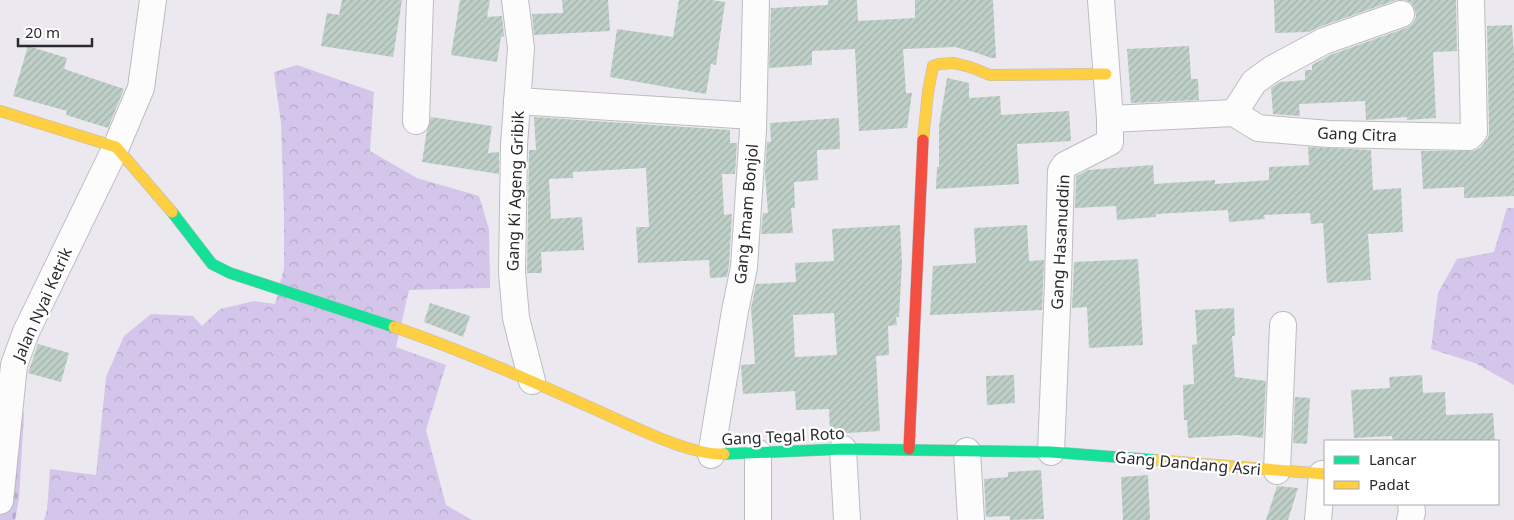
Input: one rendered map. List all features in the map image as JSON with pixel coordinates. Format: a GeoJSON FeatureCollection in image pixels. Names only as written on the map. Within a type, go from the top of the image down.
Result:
{"type":"FeatureCollection","features":[{"type":"Feature","properties":{"kind":"street","name":"Jalan Nyai Ketrik"},"geometry":{"type":"LineString","coordinates":[[0,501],[14,364],[26,332],[116,147],[141,88],[152,0]]}},
{"type":"Feature","properties":{"kind":"street"},"geometry":{"type":"LineString","coordinates":[[416,121],[420,0]]}},
{"type":"Feature","properties":{"kind":"street","name":"Gang Ki Ageng Gribik"},"geometry":{"type":"LineString","coordinates":[[515,0],[520,48],[514,145],[512,272],[516,318],[532,381]]}},
{"type":"Feature","properties":{"kind":"street","name":"Gang Imam Bonjol"},"geometry":{"type":"LineString","coordinates":[[711,456],[744,267],[753,116],[756,0]]}},
{"type":"Feature","properties":{"kind":"street","name":"Gang Hasanuddin"},"geometry":{"type":"LineString","coordinates":[[1050,452],[1061,171],[1065,165],[1110,142],[1101,0]]}},
{"type":"Feature","properties":{"kind":"street","name":"Gang Citra"},"geometry":{"type":"LineString","coordinates":[[1234,113],[1258,128],[1329,134],[1469,136],[1474,132],[1471,0]]}},
{"type":"Feature","properties":{"kind":"street"},"geometry":{"type":"LineString","coordinates":[[1110,119],[1234,113],[1254,82],[1272,69],[1324,41],[1401,14]]}},
{"type":"Feature","properties":{"kind":"street"},"geometry":{"type":"LineString","coordinates":[[910,449],[923,129],[933,66],[944,63],[959,64],[976,67],[990,76],[1106,74]]}},
{"type":"Feature","properties":{"kind":"street"},"geometry":{"type":"LineString","coordinates":[[517,101],[753,116]]}},
{"type":"Feature","properties":{"kind":"street"},"geometry":{"type":"LineString","coordinates":[[0,111],[116,147]]}},
{"type":"Feature","properties":{"kind":"street","name":"Gang Tegal Roto"},"geometry":{"type":"LineString","coordinates":[[116,147],[188,231],[212,264],[230,273],[405,331],[532,381],[668,441],[711,456],[843,449],[1050,452]]}},
{"type":"Feature","properties":{"kind":"street"},"geometry":{"type":"LineString","coordinates":[[1276,471],[1283,325]]}},
{"type":"Feature","properties":{"kind":"street"},"geometry":{"type":"LineString","coordinates":[[843,449],[847,520]]}},
{"type":"Feature","properties":{"kind":"street"},"geometry":{"type":"LineString","coordinates":[[966,450],[971,520]]}},
{"type":"Feature","properties":{"kind":"street","name":"Gang Dandang Asri"},"geometry":{"type":"LineString","coordinates":[[1050,452],[1324,474]]}},
{"type":"Feature","properties":{"kind":"street"},"geometry":{"type":"LineString","coordinates":[[758,453],[758,520]]}},
{"type":"Feature","properties":{"kind":"street"},"geometry":{"type":"LineString","coordinates":[[1318,520],[1324,474]]}},
{"type":"Feature","properties":{"kind":"street"},"geometry":{"type":"LineString","coordinates":[[1410,520],[1411,505]]}},
{"type":"Feature","properties":{"kind":"green space"},"geometry":{"type":"Polygon","coordinates":[[[297,65],[374,92],[370,151],[417,178],[479,196],[489,229],[490,288],[409,290],[396,347],[446,365],[426,430],[446,505],[472,520],[44,520],[47,510],[50,469],[96,475],[106,377],[124,336],[151,314],[193,316],[202,326],[220,309],[254,301],[275,304],[284,268],[284,212],[281,123],[274,72],[297,65]]]}},
{"type":"Feature","properties":{"kind":"green space"},"geometry":{"type":"Polygon","coordinates":[[[1507,208],[1514,208],[1514,385],[1475,363],[1431,349],[1438,293],[1457,259],[1494,252],[1507,208]]]}},
{"type":"Feature","properties":{"kind":"green space"},"geometry":{"type":"Polygon","coordinates":[[[0,394],[24,413],[19,499],[15,520],[0,520],[0,394]]]}},
{"type":"Feature","properties":{"kind":"building"},"geometry":{"type":"Polygon","coordinates":[[[342,0],[402,0],[393,57],[321,46],[327,13],[339,15],[342,0]]]}},
{"type":"Feature","properties":{"kind":"building"},"geometry":{"type":"Polygon","coordinates":[[[460,0],[490,0],[487,17],[502,16],[504,36],[501,37],[497,62],[451,55],[460,0]]]}},
{"type":"Feature","properties":{"kind":"building"},"geometry":{"type":"Polygon","coordinates":[[[562,0],[608,0],[610,31],[534,35],[532,14],[563,13],[562,0]]]}},
{"type":"Feature","properties":{"kind":"building"},"geometry":{"type":"Polygon","coordinates":[[[679,0],[725,2],[716,65],[711,64],[706,94],[610,77],[617,29],[673,37],[679,0]]]}},
{"type":"Feature","properties":{"kind":"building"},"geometry":{"type":"Polygon","coordinates":[[[828,0],[857,0],[858,21],[915,18],[915,0],[993,0],[996,58],[955,47],[903,49],[906,93],[912,93],[907,128],[859,131],[855,49],[812,51],[812,65],[769,68],[771,8],[828,5],[828,0]]]}},
{"type":"Feature","properties":{"kind":"building"},"geometry":{"type":"Polygon","coordinates":[[[1274,0],[1396,0],[1309,32],[1275,33],[1274,0]]]}},
{"type":"Feature","properties":{"kind":"building"},"geometry":{"type":"Polygon","coordinates":[[[1405,0],[1456,0],[1457,51],[1433,52],[1436,118],[1407,120],[1407,117],[1366,120],[1365,101],[1299,104],[1300,116],[1273,114],[1271,88],[1280,82],[1305,80],[1305,70],[1312,70],[1312,65],[1330,55],[1406,28],[1412,24],[1416,17],[1415,10],[1411,3],[1405,0]]]}},
{"type":"Feature","properties":{"kind":"building"},"geometry":{"type":"Polygon","coordinates":[[[1512,25],[1514,54],[1514,196],[1464,198],[1464,187],[1423,189],[1421,151],[1474,151],[1480,148],[1488,138],[1487,26],[1512,25]]]}},
{"type":"Feature","properties":{"kind":"building"},"geometry":{"type":"Polygon","coordinates":[[[28,46],[67,58],[64,69],[124,89],[108,128],[66,115],[67,111],[13,96],[28,46]]]}},
{"type":"Feature","properties":{"kind":"building"},"geometry":{"type":"Polygon","coordinates":[[[1189,46],[1191,79],[1198,79],[1199,100],[1131,103],[1127,49],[1189,46]]]}},
{"type":"Feature","properties":{"kind":"building"},"geometry":{"type":"Polygon","coordinates":[[[947,78],[969,83],[969,98],[1000,96],[1001,115],[1069,111],[1071,141],[1017,144],[1019,184],[936,189],[937,167],[939,167],[939,126],[947,78]]]}},
{"type":"Feature","properties":{"kind":"building"},"geometry":{"type":"Polygon","coordinates":[[[431,117],[492,126],[488,153],[499,152],[499,174],[422,162],[431,117]]]}},
{"type":"Feature","properties":{"kind":"building"},"geometry":{"type":"Polygon","coordinates":[[[534,117],[730,130],[730,143],[737,143],[735,174],[722,174],[724,215],[732,214],[727,277],[710,278],[709,260],[638,263],[636,227],[649,227],[646,168],[573,172],[573,178],[549,179],[551,219],[582,217],[584,250],[541,252],[542,273],[527,273],[529,150],[536,150],[534,117]]]}},
{"type":"Feature","properties":{"kind":"building"},"geometry":{"type":"Polygon","coordinates":[[[839,118],[840,149],[817,150],[818,180],[794,182],[795,208],[791,208],[793,233],[761,234],[763,213],[768,213],[765,173],[767,142],[771,142],[770,123],[839,118]]]}},
{"type":"Feature","properties":{"kind":"building"},"geometry":{"type":"Polygon","coordinates":[[[1308,147],[1371,150],[1373,190],[1401,188],[1403,232],[1368,234],[1371,280],[1327,283],[1323,223],[1311,224],[1310,213],[1264,215],[1265,219],[1229,222],[1228,210],[1156,214],[1156,217],[1117,220],[1116,206],[1075,208],[1076,176],[1088,170],[1153,165],[1154,184],[1215,180],[1215,184],[1269,180],[1269,167],[1309,165],[1308,147]]]}},
{"type":"Feature","properties":{"kind":"building"},"geometry":{"type":"Polygon","coordinates":[[[900,225],[902,263],[899,317],[896,317],[897,325],[888,326],[889,355],[876,356],[880,431],[830,434],[829,409],[796,410],[795,391],[743,394],[741,365],[755,364],[751,308],[756,284],[796,282],[795,263],[834,261],[832,229],[900,225]],[[834,313],[793,315],[795,357],[837,355],[834,313]]]}},
{"type":"Feature","properties":{"kind":"building"},"geometry":{"type":"Polygon","coordinates":[[[1027,225],[1029,261],[1044,260],[1042,310],[930,315],[933,266],[976,263],[974,228],[1027,225]]]}},
{"type":"Feature","properties":{"kind":"building"},"geometry":{"type":"Polygon","coordinates":[[[1138,259],[1143,345],[1089,348],[1087,307],[1072,308],[1074,262],[1138,259]]]}},
{"type":"Feature","properties":{"kind":"building"},"geometry":{"type":"Polygon","coordinates":[[[430,303],[470,316],[463,337],[424,322],[430,303]]]}},
{"type":"Feature","properties":{"kind":"building"},"geometry":{"type":"Polygon","coordinates":[[[1234,308],[1235,336],[1232,336],[1235,377],[1266,381],[1263,438],[1238,435],[1188,438],[1187,420],[1184,420],[1183,385],[1194,384],[1192,345],[1197,344],[1195,310],[1234,308]]]}},
{"type":"Feature","properties":{"kind":"building"},"geometry":{"type":"Polygon","coordinates":[[[38,344],[69,353],[61,382],[28,373],[38,344]]]}},
{"type":"Feature","properties":{"kind":"building"},"geometry":{"type":"Polygon","coordinates":[[[1014,375],[1015,403],[987,405],[986,376],[1014,375]]]}},
{"type":"Feature","properties":{"kind":"building"},"geometry":{"type":"Polygon","coordinates":[[[1422,375],[1423,393],[1445,392],[1446,415],[1493,413],[1495,440],[1393,440],[1392,436],[1354,438],[1351,390],[1390,388],[1389,377],[1422,375]]]}},
{"type":"Feature","properties":{"kind":"building"},"geometry":{"type":"Polygon","coordinates":[[[1295,397],[1310,398],[1307,444],[1293,443],[1295,397]]]}},
{"type":"Feature","properties":{"kind":"building"},"geometry":{"type":"Polygon","coordinates":[[[1041,470],[1044,519],[1010,520],[1010,516],[986,517],[984,479],[1008,477],[1008,472],[1041,470]]]}},
{"type":"Feature","properties":{"kind":"building"},"geometry":{"type":"Polygon","coordinates":[[[1148,475],[1150,520],[1123,520],[1121,477],[1148,475]]]}},
{"type":"Feature","properties":{"kind":"building"},"geometry":{"type":"Polygon","coordinates":[[[1277,486],[1298,488],[1288,520],[1266,520],[1277,486]]]}},
{"type":"Feature","properties":{"kind":"traffic: fast"},"geometry":{"type":"LineString","coordinates":[[172,212],[212,264],[230,273],[394,327]]}},
{"type":"Feature","properties":{"kind":"traffic: fast"},"geometry":{"type":"LineString","coordinates":[[724,454],[843,449],[1051,452],[1155,460]]}},
{"type":"Feature","properties":{"kind":"traffic: slow"},"geometry":{"type":"LineString","coordinates":[[923,140],[933,66],[954,63],[990,75],[1106,74]]}},
{"type":"Feature","properties":{"kind":"traffic: slow"},"geometry":{"type":"LineString","coordinates":[[0,111],[116,147],[172,212]]}},
{"type":"Feature","properties":{"kind":"traffic: slow"},"geometry":{"type":"LineString","coordinates":[[394,327],[491,364],[654,436],[692,449],[724,454]]}},
{"type":"Feature","properties":{"kind":"traffic: slow"},"geometry":{"type":"LineString","coordinates":[[1155,460],[1324,474]]}},
{"type":"Feature","properties":{"kind":"traffic: jam"},"geometry":{"type":"LineString","coordinates":[[909,449],[923,140]]}}]}
